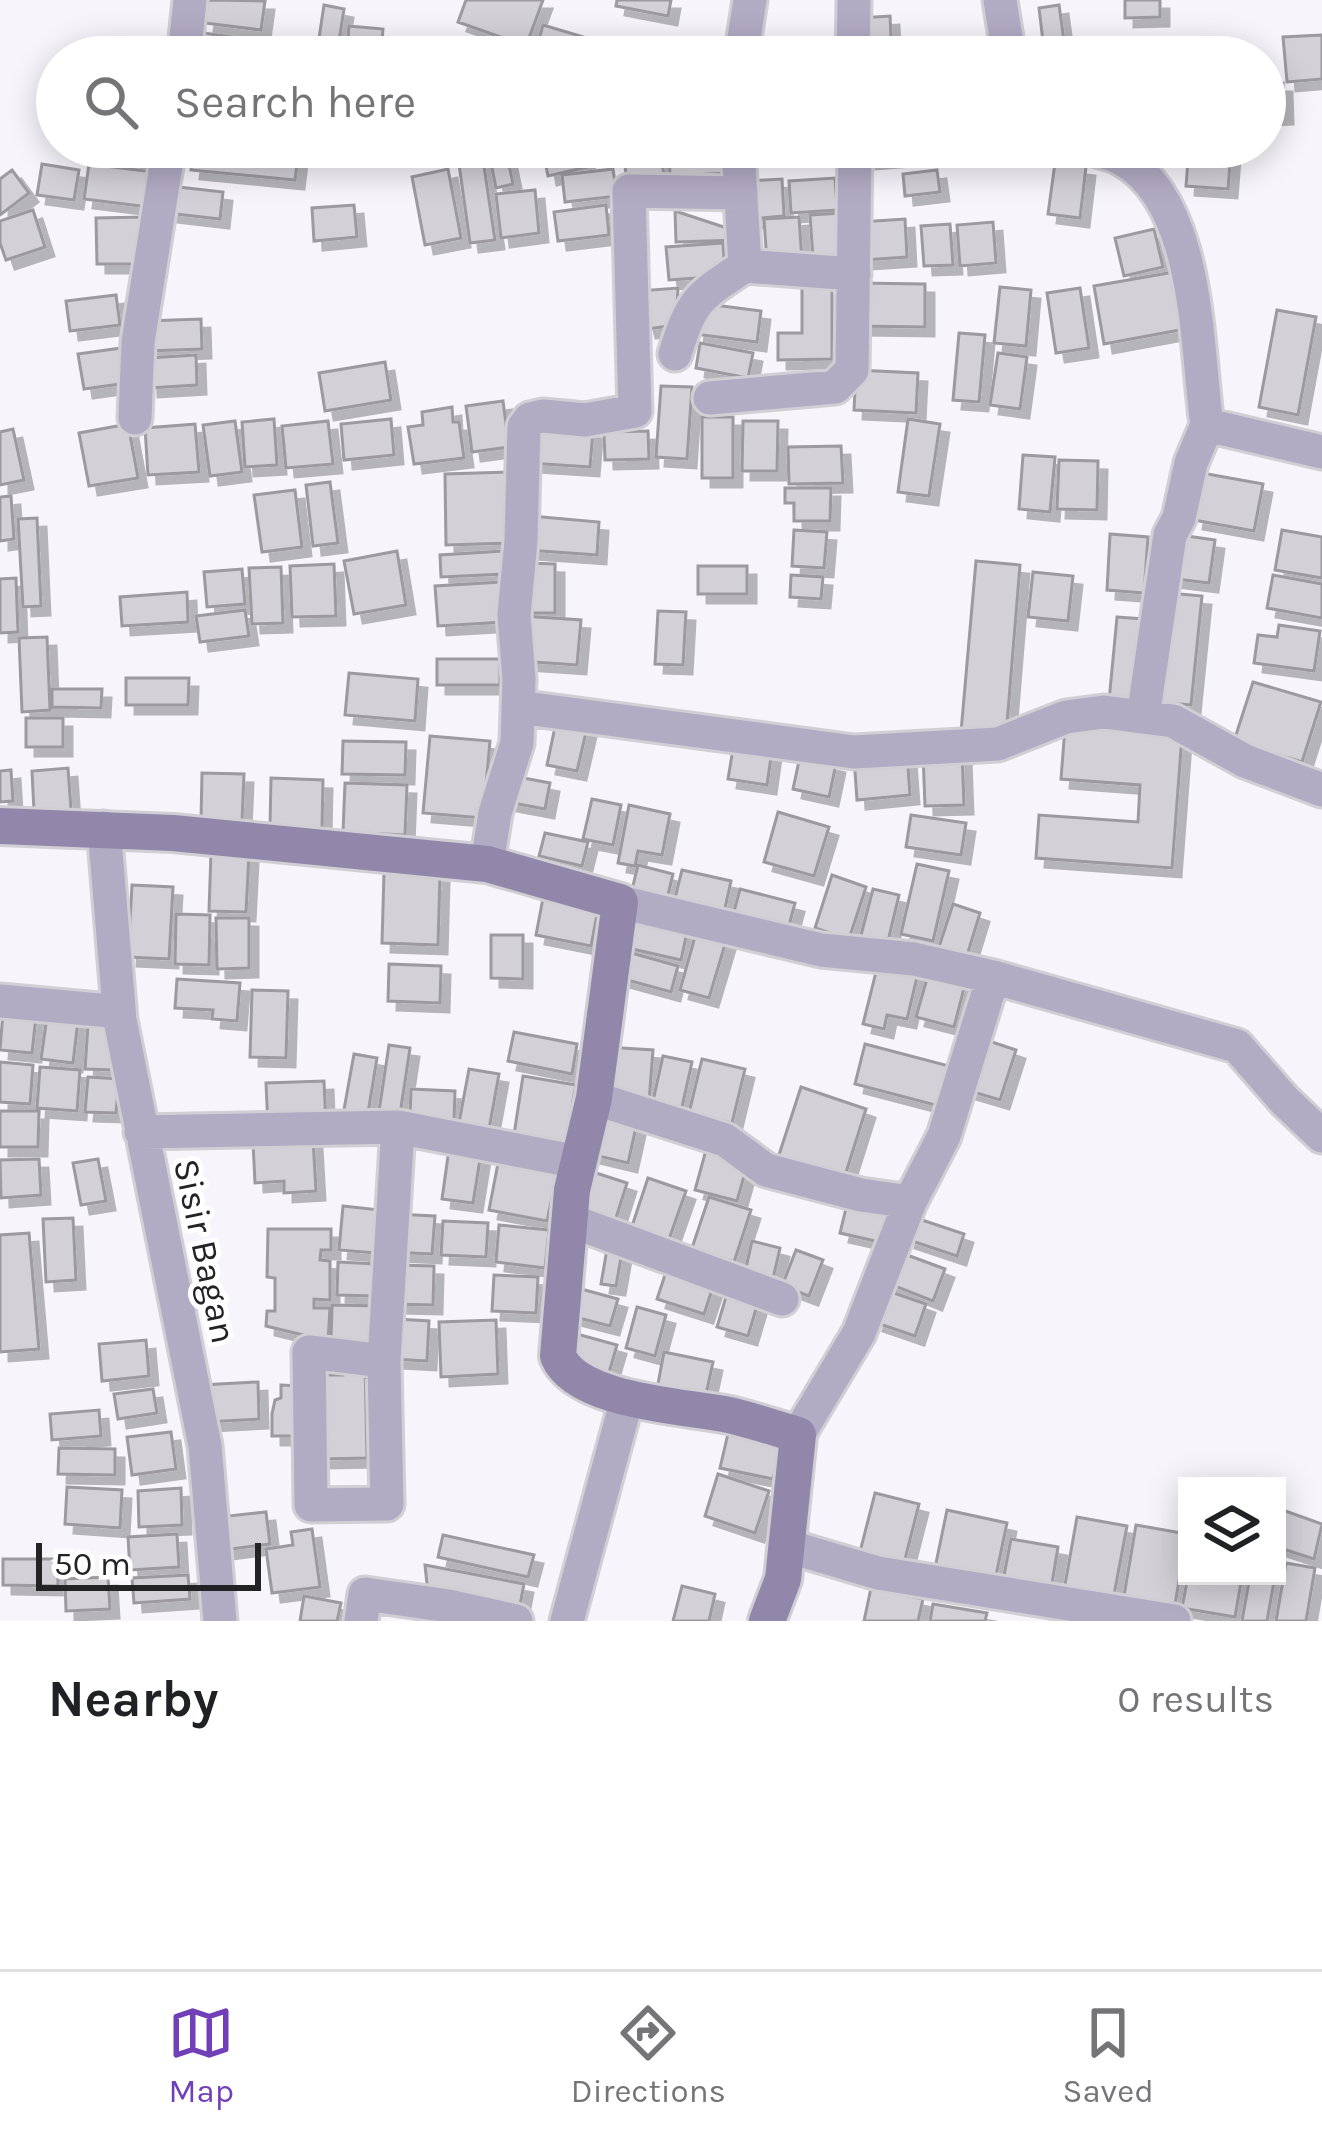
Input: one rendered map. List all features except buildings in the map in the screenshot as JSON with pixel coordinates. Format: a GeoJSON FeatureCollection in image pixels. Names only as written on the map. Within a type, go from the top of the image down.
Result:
{"type":"FeatureCollection","features":[{"type":"Feature","properties":{"kind":"street"},"geometry":{"type":"LineString","coordinates":[[186,36],[190,0]]}},
{"type":"Feature","properties":{"kind":"street"},"geometry":{"type":"LineString","coordinates":[[744,36],[750,0]]}},
{"type":"Feature","properties":{"kind":"street"},"geometry":{"type":"LineString","coordinates":[[853,36],[854,0]]}},
{"type":"Feature","properties":{"kind":"street"},"geometry":{"type":"LineString","coordinates":[[1000,0],[1006,36]]}},
{"type":"Feature","properties":{"kind":"street"},"geometry":{"type":"LineString","coordinates":[[135,418],[138,342],[166,168]]}},
{"type":"Feature","properties":{"kind":"street"},"geometry":{"type":"LineString","coordinates":[[739,168],[745,266]]}},
{"type":"Feature","properties":{"kind":"street"},"geometry":{"type":"LineString","coordinates":[[710,398],[835,387],[852,370],[854,168]]}},
{"type":"Feature","properties":{"kind":"street"},"geometry":{"type":"LineString","coordinates":[[1133,168],[1152,186],[1174,223],[1187,267],[1207,425],[1190,463],[1179,518],[1170,535],[1143,717]]}},
{"type":"Feature","properties":{"kind":"street"},"geometry":{"type":"LineString","coordinates":[[487,864],[495,813],[517,743],[514,615],[524,427],[530,419],[543,416],[585,420],[635,411],[629,191],[741,193]]}},
{"type":"Feature","properties":{"kind":"street"},"geometry":{"type":"LineString","coordinates":[[675,354],[688,311],[700,295],[745,266],[854,274]]}},
{"type":"Feature","properties":{"kind":"street"},"geometry":{"type":"LineString","coordinates":[[1207,425],[1322,452]]}},
{"type":"Feature","properties":{"kind":"street"},"geometry":{"type":"LineString","coordinates":[[518,707],[854,752],[998,743],[1066,717],[1104,712],[1173,722],[1246,761],[1322,790]]}},
{"type":"Feature","properties":{"kind":"street"},"geometry":{"type":"LineString","coordinates":[[0,826],[104,829],[487,864],[620,902],[821,950],[914,959],[993,977],[1237,1046],[1322,1136]]}},
{"type":"Feature","properties":{"kind":"street","name":"Sisir Bagan"},"geometry":{"type":"LineString","coordinates":[[104,829],[120,1019],[205,1446],[220,1621]]}},
{"type":"Feature","properties":{"kind":"street"},"geometry":{"type":"LineString","coordinates":[[620,902],[594,1098],[572,1190],[558,1356],[562,1368],[627,1399],[729,1415],[799,1435]]}},
{"type":"Feature","properties":{"kind":"street"},"geometry":{"type":"LineString","coordinates":[[766,1621],[783,1579],[799,1435],[859,1333],[910,1202],[944,1136],[993,977]]}},
{"type":"Feature","properties":{"kind":"street"},"geometry":{"type":"LineString","coordinates":[[0,1001],[110,1011],[120,1019]]}},
{"type":"Feature","properties":{"kind":"street"},"geometry":{"type":"LineString","coordinates":[[594,1098],[725,1140],[766,1170],[861,1195],[910,1202]]}},
{"type":"Feature","properties":{"kind":"street"},"geometry":{"type":"LineString","coordinates":[[141,1132],[398,1127],[578,1162]]}},
{"type":"Feature","properties":{"kind":"street"},"geometry":{"type":"LineString","coordinates":[[385,1361],[309,1352],[311,1505],[387,1504],[385,1361],[398,1127]]}},
{"type":"Feature","properties":{"kind":"street"},"geometry":{"type":"LineString","coordinates":[[572,1221],[782,1299]]}},
{"type":"Feature","properties":{"kind":"street"},"geometry":{"type":"LineString","coordinates":[[568,1621],[627,1399]]}},
{"type":"Feature","properties":{"kind":"street"},"geometry":{"type":"LineString","coordinates":[[787,1546],[878,1573],[1174,1621]]}},
{"type":"Feature","properties":{"kind":"street"},"geometry":{"type":"LineString","coordinates":[[361,1621],[365,1594],[516,1621]]}}]}
